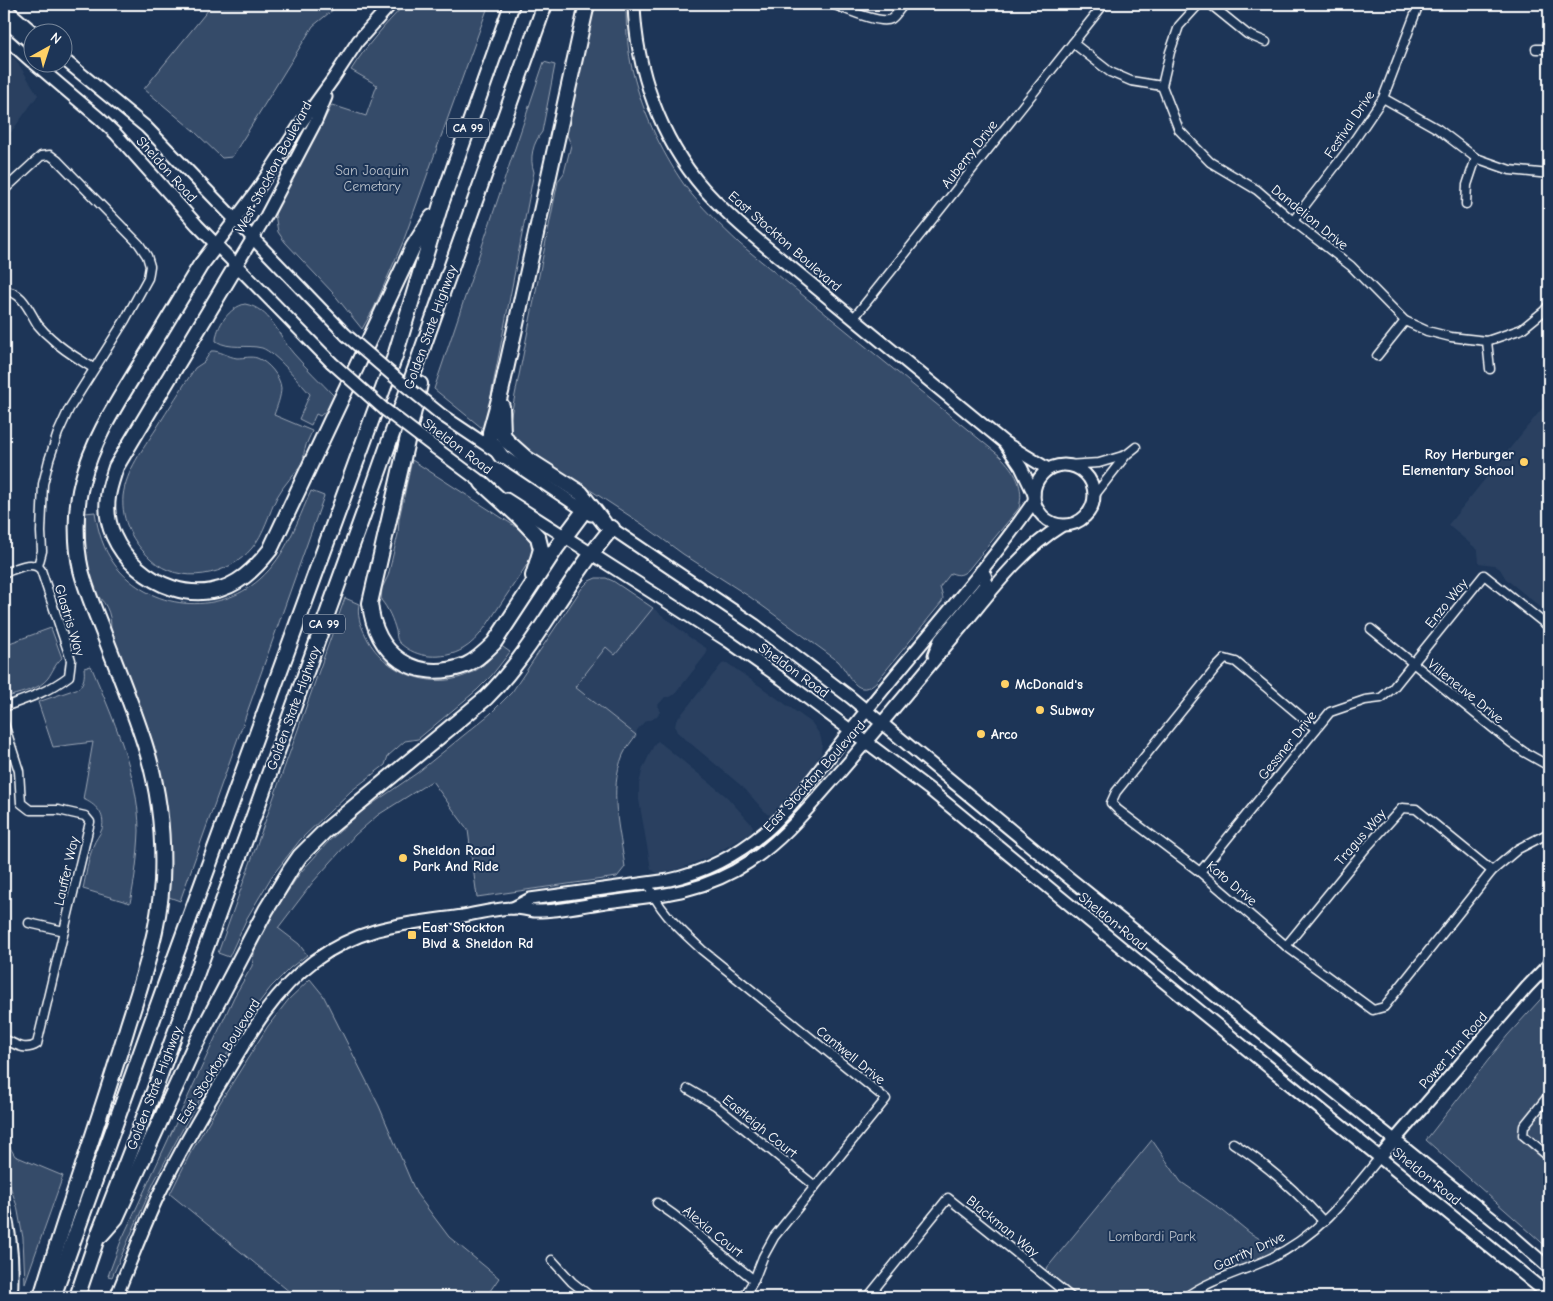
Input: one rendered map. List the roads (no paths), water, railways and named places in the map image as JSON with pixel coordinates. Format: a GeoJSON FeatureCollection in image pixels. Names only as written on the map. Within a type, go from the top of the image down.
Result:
{"type":"FeatureCollection","features":[{"type":"Feature","properties":{"kind":"highway","name":"Golden State Highway"},"geometry":{"type":"LineString","coordinates":[[53,1297],[395,356],[441,204],[512,4]]}},
{"type":"Feature","properties":{"kind":"highway","name":"Golden State Highway"},"geometry":{"type":"LineString","coordinates":[[77,1297],[96,1241],[154,1091],[545,4]]}},
{"type":"Feature","properties":{"kind":"highway"},"geometry":{"type":"LineString","coordinates":[[501,456],[490,440],[490,432],[501,392],[587,4]]}},
{"type":"Feature","properties":{"kind":"highway"},"geometry":{"type":"LineString","coordinates":[[236,266],[116,468],[107,498],[111,527],[117,543],[126,556],[149,578],[180,590],[212,592],[229,586],[244,578],[270,550],[413,247],[441,204]]}},
{"type":"Feature","properties":{"kind":"highway"},"geometry":{"type":"LineString","coordinates":[[41,1297],[109,1089],[152,946],[162,884],[162,841],[156,784],[146,747],[91,602],[81,568],[77,512],[80,486],[89,456],[112,412],[200,266],[216,245]]}},
{"type":"Feature","properties":{"kind":"highway"},"geometry":{"type":"LineString","coordinates":[[437,307],[370,603],[371,617],[376,632],[385,646],[394,656],[407,665],[421,670],[436,672],[468,664],[494,643],[564,537],[584,511]]}},
{"type":"Feature","properties":{"kind":"highway"},"geometry":{"type":"LineString","coordinates":[[96,1241],[116,1218],[193,1049],[266,910],[296,863],[325,831],[497,688],[513,669],[608,526],[581,493],[526,458],[507,441],[503,434],[501,392]]}},
{"type":"Feature","properties":{"kind":"highway"},"geometry":{"type":"LineString","coordinates":[[482,483],[538,537],[541,549],[528,591]]}},
{"type":"Feature","properties":{"kind":"main road","name":"West Stockton Boulevard"},"geometry":{"type":"LineString","coordinates":[[216,245],[258,189],[358,41],[391,4]]}},
{"type":"Feature","properties":{"kind":"main road","name":"East Stockton Boulevard"},"geometry":{"type":"LineString","coordinates":[[634,4],[637,40],[650,95],[663,126],[681,158],[702,188],[725,212],[759,241],[1005,443],[1048,469]]}},
{"type":"Feature","properties":{"kind":"main road"},"geometry":{"type":"LineString","coordinates":[[6,10],[22,23]]}},
{"type":"Feature","properties":{"kind":"main road"},"geometry":{"type":"LineString","coordinates":[[6,10],[22,31]]}},
{"type":"Feature","properties":{"kind":"main road","name":"Sheldon Road"},"geometry":{"type":"LineString","coordinates":[[4,37],[22,53]]}},
{"type":"Feature","properties":{"kind":"main road","name":"Sheldon Road"},"geometry":{"type":"LineString","coordinates":[[72,66],[146,127],[346,334],[396,378],[443,416],[501,456],[755,625],[882,723],[1076,883],[1501,1226],[1549,1268]]}},
{"type":"Feature","properties":{"kind":"main road","name":"Sheldon Road"},"geometry":{"type":"LineString","coordinates":[[45,72],[116,134],[236,266],[331,362],[384,409],[482,483],[728,641],[936,794],[1549,1295]]}},
{"type":"Feature","properties":{"kind":"main road"},"geometry":{"type":"LineString","coordinates":[[68,72],[75,78],[100,88]]}},
{"type":"Feature","properties":{"kind":"main road","name":"West Stockton Boulevard"},"geometry":{"type":"LineString","coordinates":[[236,266],[316,121],[333,79]]}},
{"type":"Feature","properties":{"kind":"main road","name":"East Stockton Boulevard"},"geometry":{"type":"LineString","coordinates":[[513,908],[530,899],[669,880],[706,870],[750,844],[768,829],[799,796],[981,571],[1034,497],[1021,467],[1005,443]]}},
{"type":"Feature","properties":{"kind":"main road"},"geometry":{"type":"LineString","coordinates":[[1066,464],[1083,472],[1093,487],[1094,496],[1092,506],[1087,515],[1068,526],[1060,526],[1046,520],[1041,515],[1034,497],[1036,484],[1040,476],[1056,465],[1066,464]]}},
{"type":"Feature","properties":{"kind":"main road","name":"East Stockton Boulevard"},"geometry":{"type":"LineString","coordinates":[[116,1297],[150,1214],[204,1109],[256,1025],[272,1003],[314,961],[357,936],[412,922],[513,908],[536,911],[653,897],[686,891],[723,877],[750,862],[773,844],[800,817],[882,723],[982,602],[1033,546],[1060,526]]}},
{"type":"Feature","properties":{"kind":"main road"},"geometry":{"type":"LineString","coordinates":[[931,664],[940,640],[984,586],[986,577],[981,571]]}},
{"type":"Feature","properties":{"kind":"main road","name":"Power Inn Road"},"geometry":{"type":"LineString","coordinates":[[1380,1157],[1549,964]]}},
{"type":"Feature","properties":{"kind":"main road"},"geometry":{"type":"LineString","coordinates":[[4,1207],[12,1251],[11,1297]]}},
{"type":"Feature","properties":{"kind":"street"},"geometry":{"type":"LineString","coordinates":[[832,4],[878,20],[888,20],[892,19],[904,4]]}},
{"type":"Feature","properties":{"kind":"street","name":"Auberry Drive"},"geometry":{"type":"LineString","coordinates":[[854,319],[1104,4]]}},
{"type":"Feature","properties":{"kind":"street"},"geometry":{"type":"LineString","coordinates":[[1073,43],[1110,72],[1131,81],[1162,86],[1170,52],[1179,26],[1199,4]]}},
{"type":"Feature","properties":{"kind":"street"},"geometry":{"type":"LineString","coordinates":[[1210,4],[1247,34],[1266,42]]}},
{"type":"Feature","properties":{"kind":"street","name":"Festival Drive"},"geometry":{"type":"LineString","coordinates":[[1293,221],[1347,151],[1383,98],[1419,4]]}},
{"type":"Feature","properties":{"kind":"street"},"geometry":{"type":"LineString","coordinates":[[1536,49],[1549,49]]}},
{"type":"Feature","properties":{"kind":"street","name":"Dandelion Drive"},"geometry":{"type":"LineString","coordinates":[[1162,86],[1179,130],[1210,162],[1257,190],[1351,266],[1405,320],[1427,331],[1451,337],[1487,341],[1522,328],[1549,305]]}},
{"type":"Feature","properties":{"kind":"street"},"geometry":{"type":"LineString","coordinates":[[1383,98],[1438,128],[1476,158],[1510,170],[1549,174]]}},
{"type":"Feature","properties":{"kind":"street"},"geometry":{"type":"LineString","coordinates":[[4,190],[41,156],[50,155],[58,160],[140,244],[150,266],[148,278],[125,320],[69,409],[58,433],[43,484],[42,551],[38,566],[31,564],[4,572]]}},
{"type":"Feature","properties":{"kind":"street"},"geometry":{"type":"LineString","coordinates":[[1466,204],[1467,185],[1476,158]]}},
{"type":"Feature","properties":{"kind":"street"},"geometry":{"type":"LineString","coordinates":[[4,292],[8,291],[16,294],[39,326],[52,340],[70,354],[94,368]]}},
{"type":"Feature","properties":{"kind":"street"},"geometry":{"type":"LineString","coordinates":[[1376,356],[1405,320]]}},
{"type":"Feature","properties":{"kind":"street"},"geometry":{"type":"LineString","coordinates":[[1487,341],[1490,369]]}},
{"type":"Feature","properties":{"kind":"street"},"geometry":{"type":"LineString","coordinates":[[1094,496],[1126,455],[1136,447]]}},
{"type":"Feature","properties":{"kind":"street"},"geometry":{"type":"LineString","coordinates":[[1066,464],[1100,462],[1126,455]]}},
{"type":"Feature","properties":{"kind":"street","name":"Glastris Way"},"geometry":{"type":"LineString","coordinates":[[4,707],[45,692],[70,676],[71,660],[42,570],[38,566]]}},
{"type":"Feature","properties":{"kind":"street","name":"Enzo Way"},"geometry":{"type":"LineString","coordinates":[[1414,664],[1484,575],[1549,627]]}},
{"type":"Feature","properties":{"kind":"street","name":"Villeneuve Drive"},"geometry":{"type":"LineString","coordinates":[[1371,630],[1510,742],[1549,766]]}},
{"type":"Feature","properties":{"kind":"street","name":"Koto Drive"},"geometry":{"type":"LineString","coordinates":[[1316,730],[1236,662],[1225,659],[1116,792],[1112,803],[1118,810],[1200,872],[1286,946],[1373,1010],[1384,1008],[1492,871],[1518,849],[1549,833]]}},
{"type":"Feature","properties":{"kind":"street","name":"Gessner Drive"},"geometry":{"type":"LineString","coordinates":[[1200,872],[1330,712],[1365,700],[1381,698],[1393,688],[1414,664]]}},
{"type":"Feature","properties":{"kind":"street","name":"Lauffer Way"},"geometry":{"type":"LineString","coordinates":[[4,724],[19,771],[21,803],[30,810],[58,810],[85,816],[90,822],[37,1044],[25,1048],[4,1039]]}},
{"type":"Feature","properties":{"kind":"street","name":"Tragus Way"},"geometry":{"type":"LineString","coordinates":[[1286,946],[1365,849],[1402,808],[1416,809],[1492,871]]}},
{"type":"Feature","properties":{"kind":"street","name":"Cantwell Drive"},"geometry":{"type":"LineString","coordinates":[[648,883],[653,897],[682,932],[886,1099],[774,1237],[762,1257],[754,1280],[744,1297]]}},
{"type":"Feature","properties":{"kind":"street"},"geometry":{"type":"LineString","coordinates":[[29,923],[64,931]]}},
{"type":"Feature","properties":{"kind":"street","name":"Eastleigh Court"},"geometry":{"type":"LineString","coordinates":[[688,1089],[715,1105],[815,1186]]}},
{"type":"Feature","properties":{"kind":"street"},"geometry":{"type":"LineString","coordinates":[[1549,1095],[1524,1126],[1523,1135],[1549,1157]]}},
{"type":"Feature","properties":{"kind":"street"},"geometry":{"type":"LineString","coordinates":[[1234,1143],[1293,1188],[1324,1222]]}},
{"type":"Feature","properties":{"kind":"street","name":"Garrity Drive"},"geometry":{"type":"LineString","coordinates":[[1186,1297],[1213,1281],[1277,1255],[1306,1237],[1344,1202],[1380,1157]]}},
{"type":"Feature","properties":{"kind":"street","name":"Blackman Way"},"geometry":{"type":"LineString","coordinates":[[868,1297],[948,1198],[1070,1297]]}},
{"type":"Feature","properties":{"kind":"street","name":"Alexia Court"},"geometry":{"type":"LineString","coordinates":[[657,1203],[754,1280]]}},
{"type":"Feature","properties":{"kind":"street"},"geometry":{"type":"LineString","coordinates":[[552,1260],[567,1277],[591,1297]]}},
{"type":"Feature","properties":{"kind":"place","name":"Roy Herburger Elementary School"},"geometry":{"type":"Point","coordinates":[1524,462]}},
{"type":"Feature","properties":{"kind":"place","name":"McDonald's"},"geometry":{"type":"Point","coordinates":[1005,684]}},
{"type":"Feature","properties":{"kind":"place","name":"Subway"},"geometry":{"type":"Point","coordinates":[1040,710]}},
{"type":"Feature","properties":{"kind":"place","name":"Arco"},"geometry":{"type":"Point","coordinates":[981,734]}},
{"type":"Feature","properties":{"kind":"place","name":"Sheldon Road Park And Ride"},"geometry":{"type":"Point","coordinates":[403,858]}},
{"type":"Feature","properties":{"kind":"place","name":"East Stockton Blvd & Sheldon Rd"},"geometry":{"type":"Point","coordinates":[412,935]}},
{"type":"Feature","properties":{"kind":"park label","name":"San Joaquin Cemetary"},"geometry":{"type":"Point","coordinates":[372,178]}},
{"type":"Feature","properties":{"kind":"park label","name":"Lombardi Park"},"geometry":{"type":"Point","coordinates":[1152,1236]}}]}
